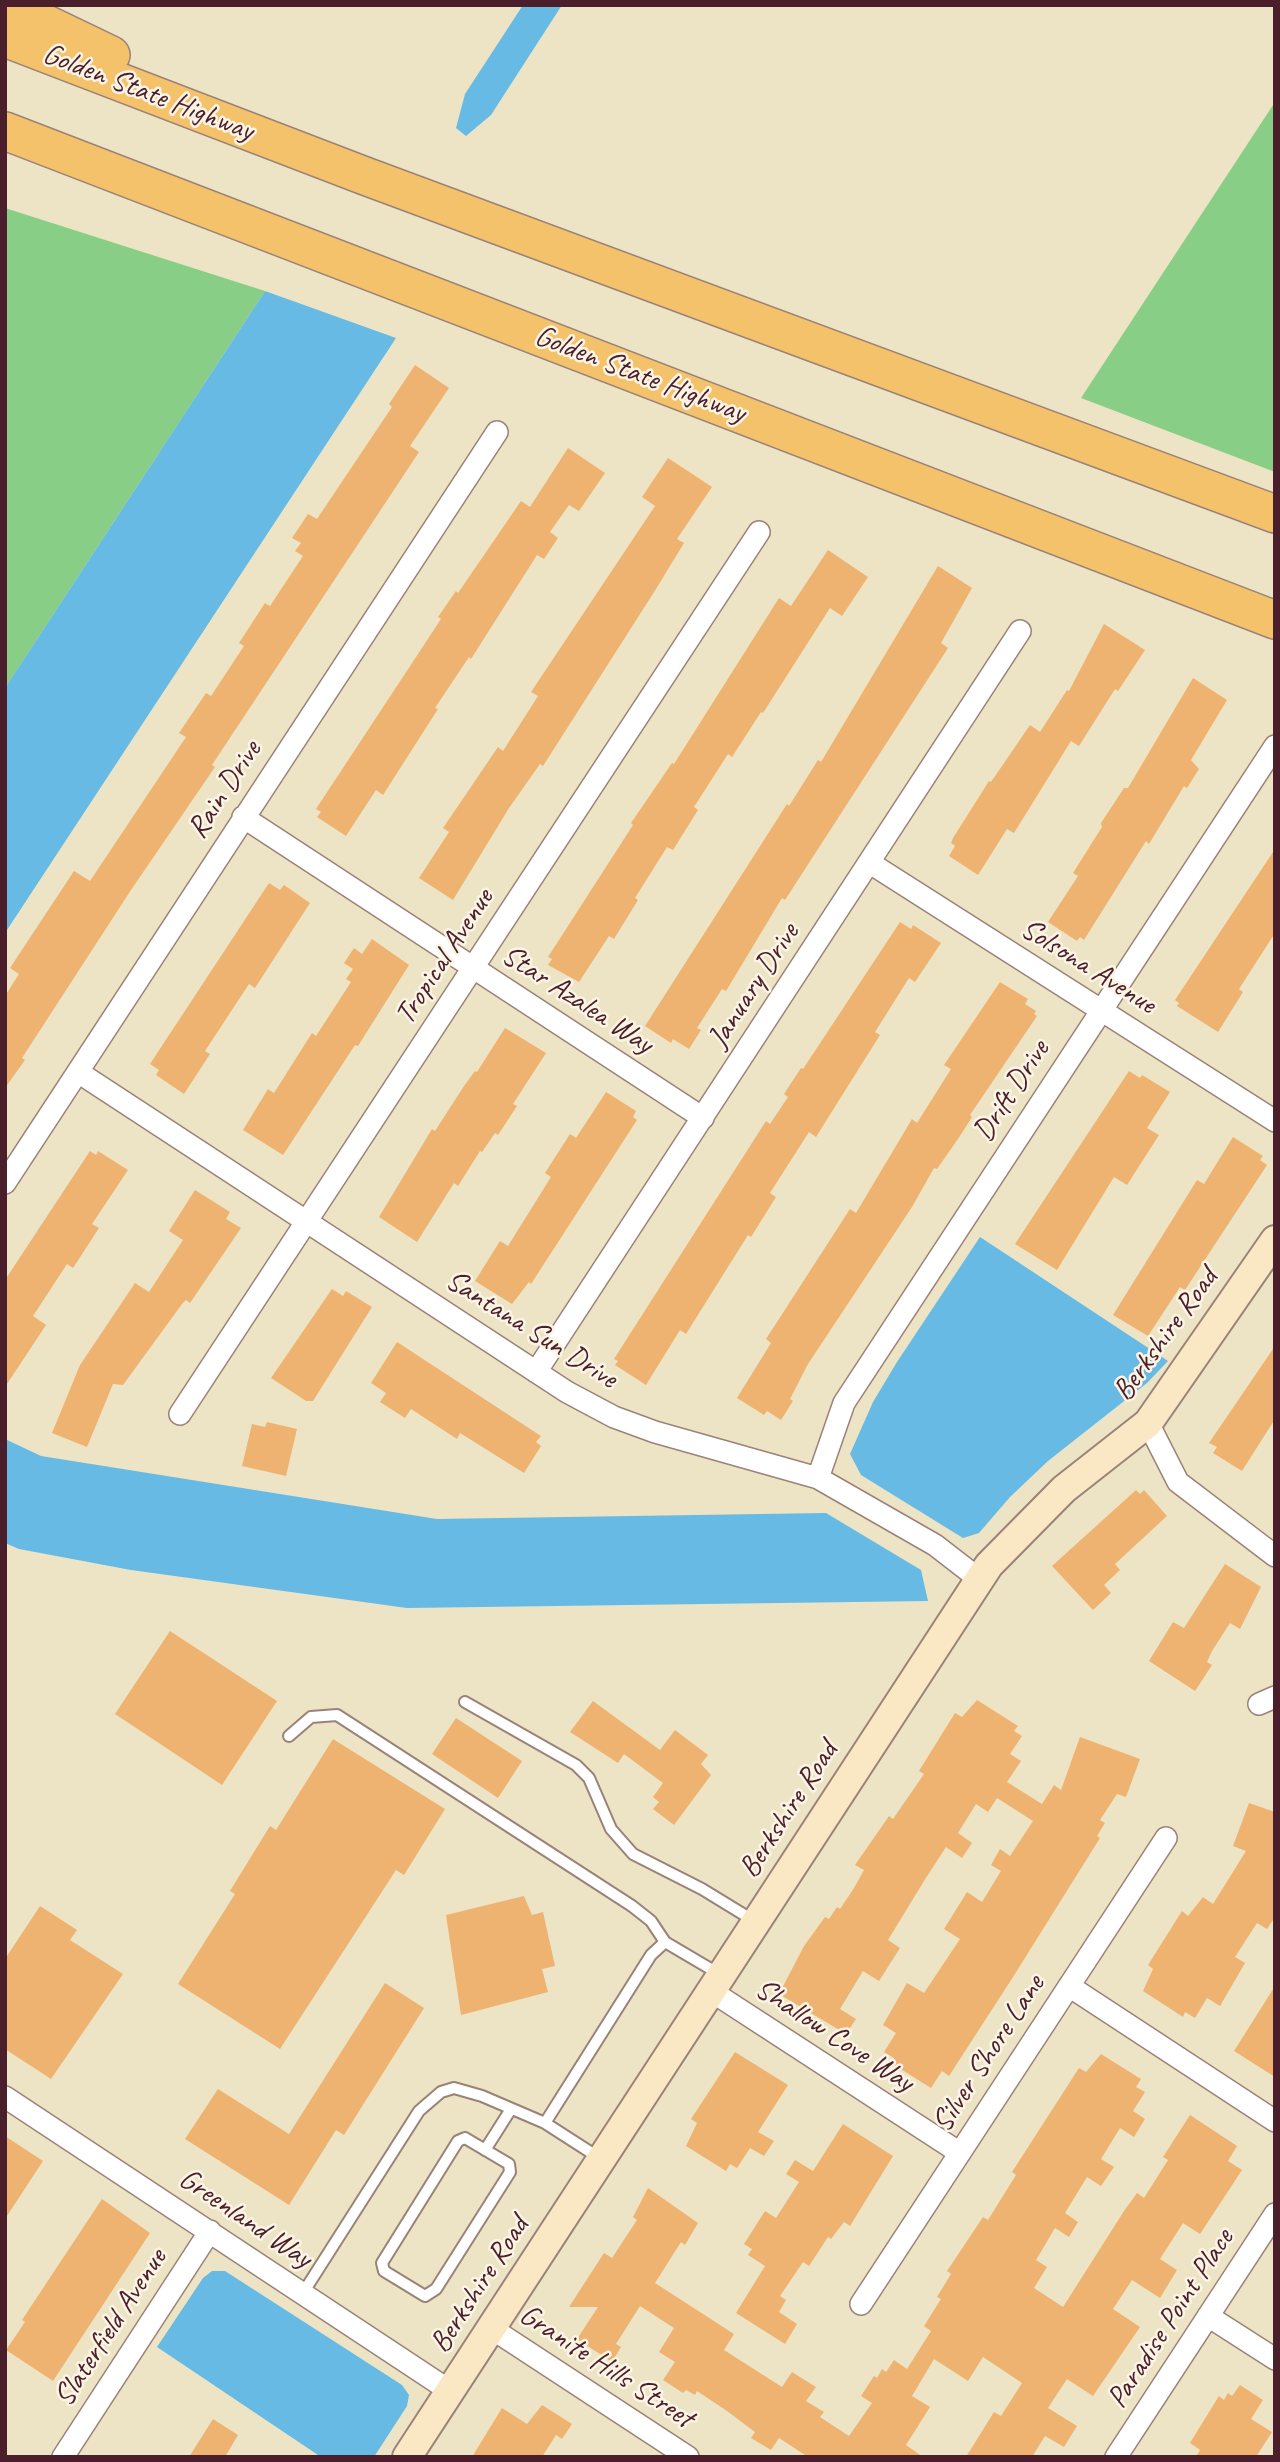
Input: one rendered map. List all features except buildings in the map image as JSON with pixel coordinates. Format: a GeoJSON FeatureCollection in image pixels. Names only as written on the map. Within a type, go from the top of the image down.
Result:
{"type":"FeatureCollection","features":[{"type":"Feature","properties":{"kind":"highway"},"geometry":{"type":"LineString","coordinates":[[7,5],[365,176]]}},
{"type":"Feature","properties":{"kind":"highway","name":"Golden State Highway"},"geometry":{"type":"LineString","coordinates":[[5,38],[365,176],[1275,514]]}},
{"type":"Feature","properties":{"kind":"highway","name":"Golden State Highway"},"geometry":{"type":"LineString","coordinates":[[5,131],[1275,620]]}},
{"type":"Feature","properties":{"kind":"highway"},"geometry":{"type":"LineString","coordinates":[[5,153],[328,254]]}},
{"type":"Feature","properties":{"kind":"street","name":"Rain Drive"},"geometry":{"type":"LineString","coordinates":[[5,1183],[497,432]]}},
{"type":"Feature","properties":{"kind":"street","name":"Tropical Avenue"},"geometry":{"type":"LineString","coordinates":[[180,1414],[759,533]]}},
{"type":"Feature","properties":{"kind":"street","name":"January Drive"},"geometry":{"type":"LineString","coordinates":[[536,1372],[1020,631]]}},
{"type":"Feature","properties":{"kind":"street","name":"Drift Drive"},"geometry":{"type":"LineString","coordinates":[[818,1478],[844,1404],[1275,746]]}},
{"type":"Feature","properties":{"kind":"street","name":"Star Azalea Way"},"geometry":{"type":"LineString","coordinates":[[243,817],[703,1118]]}},
{"type":"Feature","properties":{"kind":"street","name":"Solsona Avenue"},"geometry":{"type":"LineString","coordinates":[[870,863],[1275,1121]]}},
{"type":"Feature","properties":{"kind":"street","name":"Santana Sun Drive"},"geometry":{"type":"LineString","coordinates":[[78,1072],[536,1372],[614,1417],[655,1433],[818,1478],[935,1545],[979,1579]]}},
{"type":"Feature","properties":{"kind":"street","name":"Berkshire Road"},"geometry":{"type":"LineString","coordinates":[[407,2457],[979,1579],[989,1565],[1064,1489],[1148,1423],[1275,1240]]}},
{"type":"Feature","properties":{"kind":"street"},"geometry":{"type":"LineString","coordinates":[[1148,1423],[1178,1482],[1275,1556]]}},
{"type":"Feature","properties":{"kind":"street","name":"Silver Shore Lane"},"geometry":{"type":"LineString","coordinates":[[861,2304],[1166,1838]]}},
{"type":"Feature","properties":{"kind":"street","name":"Shallow Cove Way"},"geometry":{"type":"LineString","coordinates":[[716,1983],[960,2153]]}},
{"type":"Feature","properties":{"kind":"street"},"geometry":{"type":"LineString","coordinates":[[1069,1986],[1275,2121]]}},
{"type":"Feature","properties":{"kind":"street","name":"Greenland Way"},"geometry":{"type":"LineString","coordinates":[[5,2097],[450,2391]]}},
{"type":"Feature","properties":{"kind":"street","name":"Paradise Point Place"},"geometry":{"type":"LineString","coordinates":[[1116,2457],[1275,2214]]}},
{"type":"Feature","properties":{"kind":"street","name":"Slaterfield Avenue"},"geometry":{"type":"LineString","coordinates":[[63,2457],[209,2231]]}},
{"type":"Feature","properties":{"kind":"street"},"geometry":{"type":"LineString","coordinates":[[1208,2316],[1275,2359]]}},
{"type":"Feature","properties":{"kind":"street","name":"Granite Hills Street"},"geometry":{"type":"LineString","coordinates":[[491,2328],[688,2457]]}},
{"type":"Feature","properties":{"kind":"lane"},"geometry":{"type":"LineString","coordinates":[[465,1702],[576,1765],[589,1778],[611,1829],[633,1854],[702,1889],[756,1922]]}},
{"type":"Feature","properties":{"kind":"lane"},"geometry":{"type":"LineString","coordinates":[[289,1736],[311,1717],[337,1715],[632,1906],[651,1921],[665,1942],[716,1983]]}},
{"type":"Feature","properties":{"kind":"lane"},"geometry":{"type":"LineString","coordinates":[[545,2123],[651,1955],[665,1942]]}},
{"type":"Feature","properties":{"kind":"lane"},"geometry":{"type":"LineString","coordinates":[[303,2293],[401,2138],[431,2098],[454,2088],[482,2096],[545,2123],[601,2159]]}},
{"type":"Feature","properties":{"kind":"lane"},"geometry":{"type":"LineString","coordinates":[[485,2150],[511,2109]]}},
{"type":"Feature","properties":{"kind":"lane"},"geometry":{"type":"LineString","coordinates":[[465,2138],[485,2150],[509,2164],[510,2172],[436,2289],[429,2295],[421,2294],[384,2272],[384,2258],[458,2141],[465,2138]]}},
{"type":"Feature","properties":{"kind":"green space"},"geometry":{"type":"Polygon","coordinates":[[[1275,102],[1275,472],[1081,398],[1275,102]]]}},
{"type":"Feature","properties":{"kind":"green space"},"geometry":{"type":"Polygon","coordinates":[[[5,208],[265,291],[5,688],[5,208]]]}},
{"type":"Feature","properties":{"kind":"water"},"geometry":{"type":"Polygon","coordinates":[[[523,5],[562,5],[491,115],[466,136],[456,128],[465,94],[523,5]]]}},
{"type":"Feature","properties":{"kind":"water"},"geometry":{"type":"Polygon","coordinates":[[[265,291],[396,338],[5,933],[5,688],[265,291]]]}},
{"type":"Feature","properties":{"kind":"water"},"geometry":{"type":"Polygon","coordinates":[[[980,1237],[1168,1361],[1147,1383],[1048,1461],[1010,1497],[979,1533],[963,1538],[861,1475],[850,1454],[873,1402],[980,1237]]]}},
{"type":"Feature","properties":{"kind":"water"},"geometry":{"type":"Polygon","coordinates":[[[5,1439],[41,1456],[437,1519],[826,1513],[921,1570],[928,1601],[407,1608],[131,1570],[19,1549],[5,1543],[5,1439]]]}},
{"type":"Feature","properties":{"kind":"water"},"geometry":{"type":"Polygon","coordinates":[[[212,2271],[225,2271],[402,2385],[409,2395],[407,2406],[374,2457],[321,2457],[157,2347],[203,2278],[212,2271]]]}}]}
